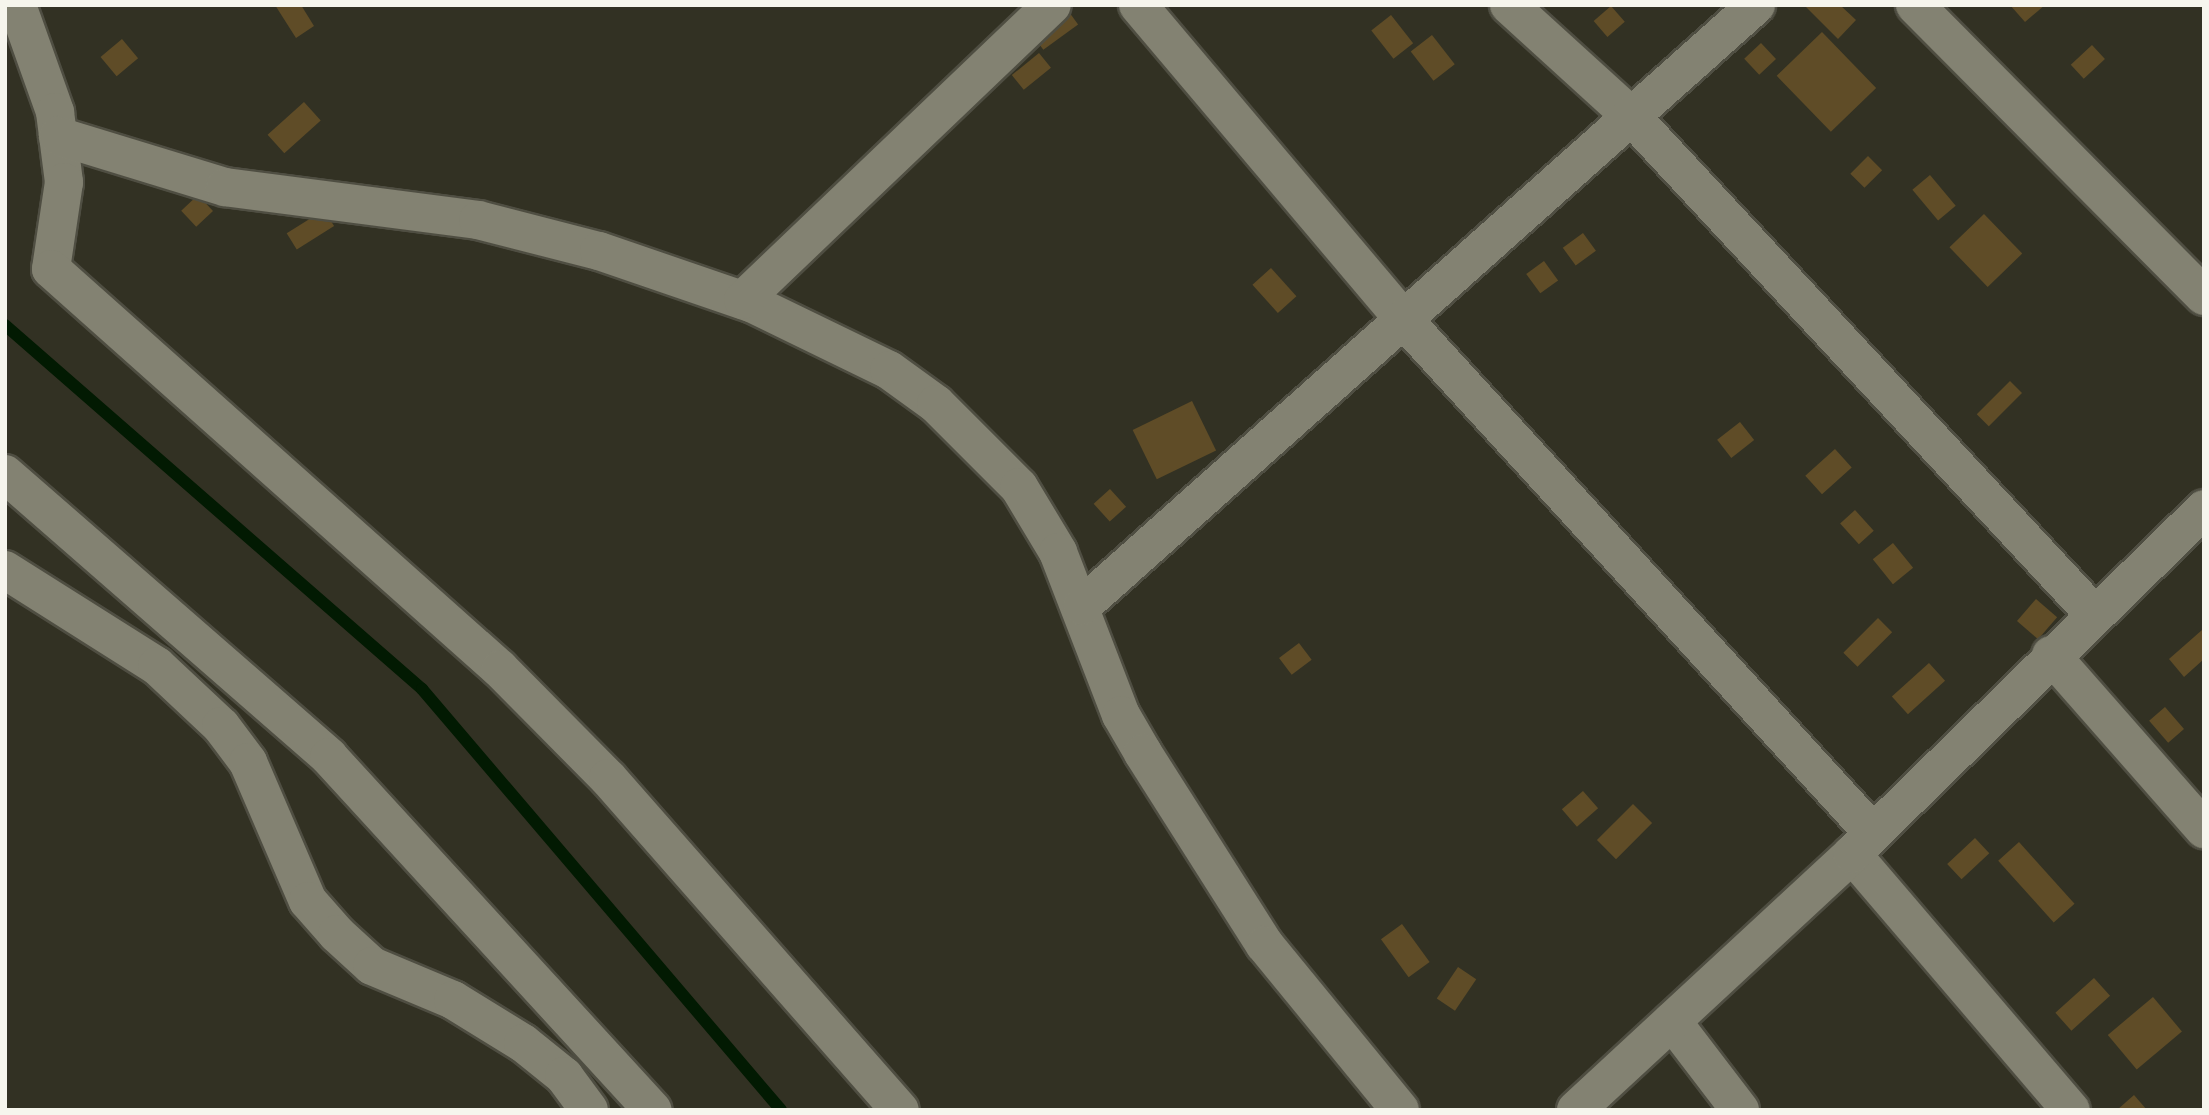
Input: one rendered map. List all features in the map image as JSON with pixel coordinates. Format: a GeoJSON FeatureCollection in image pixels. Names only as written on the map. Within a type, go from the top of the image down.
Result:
{"type":"FeatureCollection","features":[{"type":"Feature","properties":{"kind":"street"},"geometry":{"type":"LineString","coordinates":[[17,5],[58,136],[64,181],[48,258],[64,285],[225,418],[500,669],[608,778],[900,1110]]}},
{"type":"Feature","properties":{"kind":"street"},"geometry":{"type":"LineString","coordinates":[[743,300],[1052,5]]}},
{"type":"Feature","properties":{"kind":"street"},"geometry":{"type":"LineString","coordinates":[[1138,5],[1404,319],[1863,843],[2071,1110]]}},
{"type":"Feature","properties":{"kind":"street"},"geometry":{"type":"LineString","coordinates":[[1509,5],[1631,116],[2093,613]]}},
{"type":"Feature","properties":{"kind":"street"},"geometry":{"type":"LineString","coordinates":[[1082,606],[1756,5]]}},
{"type":"Feature","properties":{"kind":"street"},"geometry":{"type":"LineString","coordinates":[[1916,5],[2204,296]]}},
{"type":"Feature","properties":{"kind":"street"},"geometry":{"type":"LineString","coordinates":[[58,136],[225,187],[478,220],[599,251],[743,300],[832,338],[936,404],[1019,487],[1082,606],[1121,715],[1240,907],[1400,1110]]}},
{"type":"Feature","properties":{"kind":"street"},"geometry":{"type":"LineString","coordinates":[[5,474],[330,757],[653,1110]]}},
{"type":"Feature","properties":{"kind":"street"},"geometry":{"type":"LineString","coordinates":[[1576,1110],[1863,843],[2093,613],[2204,509]]}},
{"type":"Feature","properties":{"kind":"street"},"geometry":{"type":"LineString","coordinates":[[5,570],[157,666],[221,726],[248,762],[308,901],[356,952],[523,1043],[564,1076],[589,1110]]}},
{"type":"Feature","properties":{"kind":"street"},"geometry":{"type":"LineString","coordinates":[[2051,655],[2204,829]]}},
{"type":"Feature","properties":{"kind":"street"},"geometry":{"type":"LineString","coordinates":[[1672,1021],[1740,1110]]}},
{"type":"Feature","properties":{"kind":"building"},"geometry":{"type":"Polygon","coordinates":[[[275,5],[301,5],[314,26],[296,38],[275,5]]]}},
{"type":"Feature","properties":{"kind":"building"},"geometry":{"type":"Polygon","coordinates":[[[1064,5],[1078,24],[1043,50],[1029,30],[1064,5]]]}},
{"type":"Feature","properties":{"kind":"building"},"geometry":{"type":"Polygon","coordinates":[[[1804,5],[1840,5],[1856,20],[1838,39],[1804,5]]]}},
{"type":"Feature","properties":{"kind":"building"},"geometry":{"type":"Polygon","coordinates":[[[2010,5],[2045,5],[2025,22],[2010,5]]]}},
{"type":"Feature","properties":{"kind":"building"},"geometry":{"type":"Polygon","coordinates":[[[1611,6],[1625,22],[1607,37],[1594,21],[1611,6]]]}},
{"type":"Feature","properties":{"kind":"building"},"geometry":{"type":"Polygon","coordinates":[[[1391,15],[1413,43],[1393,59],[1371,30],[1391,15]]]}},
{"type":"Feature","properties":{"kind":"building"},"geometry":{"type":"Polygon","coordinates":[[[1822,32],[1876,88],[1831,132],[1777,76],[1822,32]]]}},
{"type":"Feature","properties":{"kind":"building"},"geometry":{"type":"Polygon","coordinates":[[[1432,35],[1455,64],[1434,81],[1411,52],[1432,35]]]}},
{"type":"Feature","properties":{"kind":"building"},"geometry":{"type":"Polygon","coordinates":[[[122,39],[138,58],[117,76],[101,57],[122,39]]]}},
{"type":"Feature","properties":{"kind":"building"},"geometry":{"type":"Polygon","coordinates":[[[1761,43],[1776,59],[1759,75],[1744,59],[1761,43]]]}},
{"type":"Feature","properties":{"kind":"building"},"geometry":{"type":"Polygon","coordinates":[[[2092,45],[2105,59],[2084,79],[2071,65],[2092,45]]]}},
{"type":"Feature","properties":{"kind":"building"},"geometry":{"type":"Polygon","coordinates":[[[1039,53],[1051,68],[1024,90],[1012,75],[1039,53]]]}},
{"type":"Feature","properties":{"kind":"building"},"geometry":{"type":"Polygon","coordinates":[[[304,102],[321,121],[284,153],[268,135],[304,102]]]}},
{"type":"Feature","properties":{"kind":"building"},"geometry":{"type":"Polygon","coordinates":[[[1868,156],[1882,170],[1864,188],[1850,174],[1868,156]]]}},
{"type":"Feature","properties":{"kind":"building"},"geometry":{"type":"Polygon","coordinates":[[[1930,175],[1956,206],[1938,220],[1912,190],[1930,175]]]}},
{"type":"Feature","properties":{"kind":"building"},"geometry":{"type":"Polygon","coordinates":[[[198,195],[213,211],[196,227],[181,211],[198,195]]]}},
{"type":"Feature","properties":{"kind":"building"},"geometry":{"type":"Polygon","coordinates":[[[324,210],[334,226],[297,249],[287,233],[324,210]]]}},
{"type":"Feature","properties":{"kind":"building"},"geometry":{"type":"Polygon","coordinates":[[[1984,214],[2022,254],[1988,287],[1949,247],[1984,214]]]}},
{"type":"Feature","properties":{"kind":"building"},"geometry":{"type":"Polygon","coordinates":[[[1583,233],[1596,251],[1576,265],[1563,248],[1583,233]]]}},
{"type":"Feature","properties":{"kind":"building"},"geometry":{"type":"Polygon","coordinates":[[[1544,261],[1558,280],[1540,293],[1526,274],[1544,261]]]}},
{"type":"Feature","properties":{"kind":"building"},"geometry":{"type":"Polygon","coordinates":[[[1271,268],[1296,296],[1278,313],[1252,285],[1271,268]]]}},
{"type":"Feature","properties":{"kind":"building"},"geometry":{"type":"Polygon","coordinates":[[[2010,381],[2022,393],[1989,426],[1977,414],[2010,381]]]}},
{"type":"Feature","properties":{"kind":"building"},"geometry":{"type":"Polygon","coordinates":[[[1192,401],[1216,450],[1157,479],[1133,430],[1192,401]]]}},
{"type":"Feature","properties":{"kind":"building"},"geometry":{"type":"Polygon","coordinates":[[[1740,422],[1754,440],[1731,458],[1717,440],[1740,422]]]}},
{"type":"Feature","properties":{"kind":"building"},"geometry":{"type":"Polygon","coordinates":[[[1835,449],[1852,468],[1822,494],[1805,476],[1835,449]]]}},
{"type":"Feature","properties":{"kind":"building"},"geometry":{"type":"Polygon","coordinates":[[[1110,489],[1126,507],[1110,522],[1094,504],[1110,489]]]}},
{"type":"Feature","properties":{"kind":"building"},"geometry":{"type":"Polygon","coordinates":[[[1855,510],[1874,531],[1859,544],[1840,523],[1855,510]]]}},
{"type":"Feature","properties":{"kind":"building"},"geometry":{"type":"Polygon","coordinates":[[[1893,543],[1913,568],[1893,584],[1873,559],[1893,543]]]}},
{"type":"Feature","properties":{"kind":"building"},"geometry":{"type":"Polygon","coordinates":[[[2036,599],[2057,617],[2038,639],[2017,621],[2036,599]]]}},
{"type":"Feature","properties":{"kind":"building"},"geometry":{"type":"Polygon","coordinates":[[[1878,618],[1892,632],[1857,667],[1843,653],[1878,618]]]}},
{"type":"Feature","properties":{"kind":"building"},"geometry":{"type":"Polygon","coordinates":[[[2202,630],[2204,659],[2184,677],[2169,659],[2202,630]]]}},
{"type":"Feature","properties":{"kind":"building"},"geometry":{"type":"Polygon","coordinates":[[[1299,643],[1312,660],[1292,675],[1279,658],[1299,643]]]}},
{"type":"Feature","properties":{"kind":"building"},"geometry":{"type":"Polygon","coordinates":[[[1929,663],[1945,681],[1908,714],[1892,696],[1929,663]]]}},
{"type":"Feature","properties":{"kind":"building"},"geometry":{"type":"Polygon","coordinates":[[[2165,707],[2184,729],[2168,743],[2149,721],[2165,707]]]}},
{"type":"Feature","properties":{"kind":"building"},"geometry":{"type":"Polygon","coordinates":[[[1583,791],[1598,808],[1577,827],[1562,809],[1583,791]]]}},
{"type":"Feature","properties":{"kind":"building"},"geometry":{"type":"Polygon","coordinates":[[[1633,804],[1652,823],[1616,859],[1597,840],[1633,804]]]}},
{"type":"Feature","properties":{"kind":"building"},"geometry":{"type":"Polygon","coordinates":[[[1975,838],[1989,853],[1962,879],[1947,864],[1975,838]]]}},
{"type":"Feature","properties":{"kind":"building"},"geometry":{"type":"Polygon","coordinates":[[[2019,842],[2075,904],[2054,922],[1998,861],[2019,842]]]}},
{"type":"Feature","properties":{"kind":"building"},"geometry":{"type":"Polygon","coordinates":[[[1402,924],[1430,962],[1409,977],[1381,939],[1402,924]]]}},
{"type":"Feature","properties":{"kind":"building"},"geometry":{"type":"Polygon","coordinates":[[[1458,967],[1476,979],[1455,1011],[1437,999],[1458,967]]]}},
{"type":"Feature","properties":{"kind":"building"},"geometry":{"type":"Polygon","coordinates":[[[2094,978],[2110,996],[2071,1031],[2055,1013],[2094,978]]]}},
{"type":"Feature","properties":{"kind":"building"},"geometry":{"type":"Polygon","coordinates":[[[2153,997],[2182,1031],[2137,1069],[2108,1035],[2153,997]]]}},
{"type":"Feature","properties":{"kind":"building"},"geometry":{"type":"Polygon","coordinates":[[[2134,1095],[2147,1110],[2117,1110],[2134,1095]]]}},
{"type":"Feature","properties":{"kind":"waterway"},"geometry":{"type":"LineString","coordinates":[[5,325],[422,689],[781,1110]]}}]}
